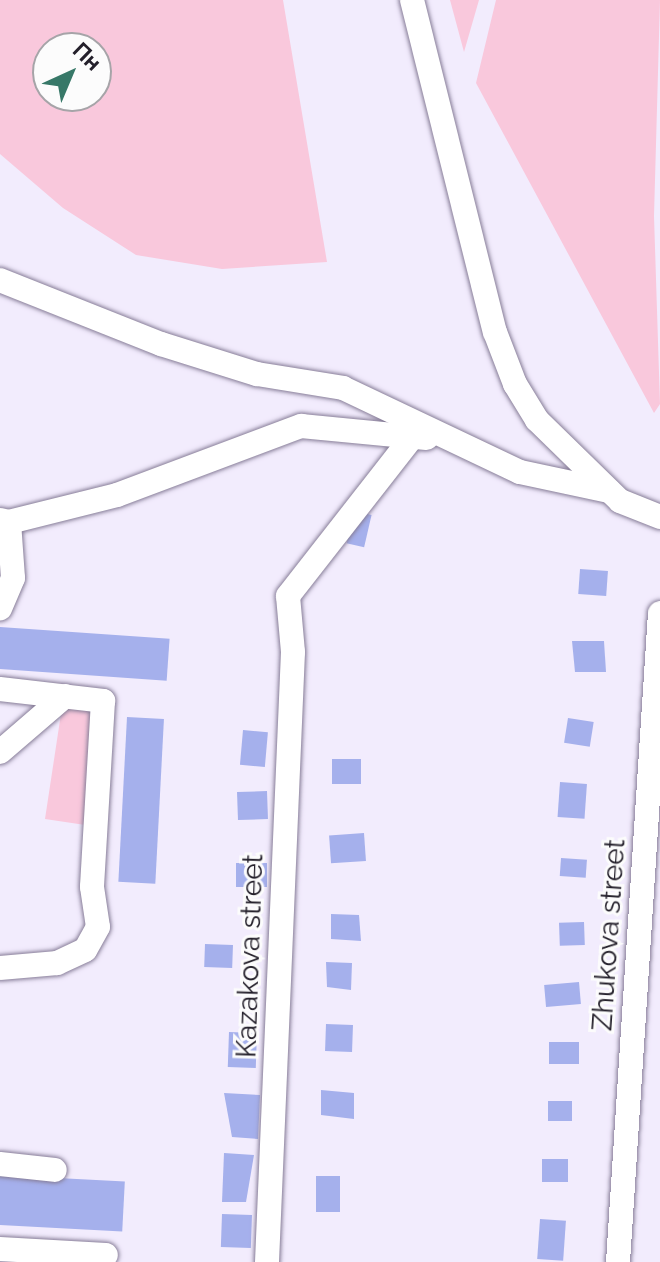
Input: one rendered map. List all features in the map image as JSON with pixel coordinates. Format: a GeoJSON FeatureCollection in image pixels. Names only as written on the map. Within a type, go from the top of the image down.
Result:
{"type":"FeatureCollection","features":[{"type":"Feature","properties":{"kind":"street"},"geometry":{"type":"LineString","coordinates":[[412,0],[495,332],[515,384],[537,420],[609,491]]}},
{"type":"Feature","properties":{"kind":"street"},"geometry":{"type":"LineString","coordinates":[[0,280],[161,344],[257,374],[343,388],[448,441],[520,472],[609,491],[660,517]]}},
{"type":"Feature","properties":{"kind":"street"},"geometry":{"type":"LineString","coordinates":[[0,608],[13,578],[5,521],[117,495],[301,426],[448,441]]}},
{"type":"Feature","properties":{"kind":"street","name":"Kazakova street"},"geometry":{"type":"LineString","coordinates":[[267,1262],[293,652],[288,596],[413,436]]}},
{"type":"Feature","properties":{"kind":"street","name":"Zhukova street"},"geometry":{"type":"LineString","coordinates":[[618,1262],[660,613]]}},
{"type":"Feature","properties":{"kind":"street"},"geometry":{"type":"LineString","coordinates":[[0,689],[103,701],[92,887],[98,927],[85,950],[57,963],[0,968]]}},
{"type":"Feature","properties":{"kind":"street"},"geometry":{"type":"LineString","coordinates":[[0,752],[65,696]]}},
{"type":"Feature","properties":{"kind":"street"},"geometry":{"type":"LineString","coordinates":[[0,1164],[55,1170]]}},
{"type":"Feature","properties":{"kind":"street"},"geometry":{"type":"LineString","coordinates":[[0,1249],[47,1257],[106,1255]]}},
{"type":"Feature","properties":{"kind":"shaded area"},"geometry":{"type":"Polygon","coordinates":[[[0,0],[283,0],[327,262],[222,269],[136,255],[63,208],[0,154],[0,0]]]}},
{"type":"Feature","properties":{"kind":"shaded area"},"geometry":{"type":"Polygon","coordinates":[[[450,0],[479,0],[464,52],[450,0]]]}},
{"type":"Feature","properties":{"kind":"shaded area"},"geometry":{"type":"Polygon","coordinates":[[[496,0],[660,0],[654,216],[660,404],[654,413],[476,83],[496,0]]]}},
{"type":"Feature","properties":{"kind":"shaded area"},"geometry":{"type":"Polygon","coordinates":[[[62,707],[98,708],[92,826],[45,819],[62,707]]]}},
{"type":"Feature","properties":{"kind":"building"},"geometry":{"type":"Polygon","coordinates":[[[354,511],[372,515],[364,547],[347,543],[354,511]]]}},
{"type":"Feature","properties":{"kind":"building"},"geometry":{"type":"Polygon","coordinates":[[[580,569],[608,571],[606,596],[578,594],[580,569]]]}},
{"type":"Feature","properties":{"kind":"building"},"geometry":{"type":"Polygon","coordinates":[[[0,627],[170,639],[167,681],[0,669],[0,627]]]}},
{"type":"Feature","properties":{"kind":"building"},"geometry":{"type":"Polygon","coordinates":[[[572,641],[604,641],[606,672],[575,672],[572,641]]]}},
{"type":"Feature","properties":{"kind":"building"},"geometry":{"type":"Polygon","coordinates":[[[127,717],[164,719],[155,884],[118,882],[127,717]]]}},
{"type":"Feature","properties":{"kind":"building"},"geometry":{"type":"Polygon","coordinates":[[[568,718],[594,722],[590,747],[564,743],[568,718]]]}},
{"type":"Feature","properties":{"kind":"building"},"geometry":{"type":"Polygon","coordinates":[[[243,730],[268,732],[265,767],[240,765],[243,730]]]}},
{"type":"Feature","properties":{"kind":"building"},"geometry":{"type":"Polygon","coordinates":[[[332,759],[361,759],[361,784],[332,784],[332,759]]]}},
{"type":"Feature","properties":{"kind":"building"},"geometry":{"type":"Polygon","coordinates":[[[560,782],[587,784],[584,819],[558,817],[560,782]]]}},
{"type":"Feature","properties":{"kind":"building"},"geometry":{"type":"Polygon","coordinates":[[[267,791],[268,819],[238,820],[237,792],[267,791]]]}},
{"type":"Feature","properties":{"kind":"building"},"geometry":{"type":"Polygon","coordinates":[[[364,833],[366,861],[331,863],[329,835],[364,833]]]}},
{"type":"Feature","properties":{"kind":"building"},"geometry":{"type":"Polygon","coordinates":[[[561,858],[587,860],[586,878],[560,876],[561,858]]]}},
{"type":"Feature","properties":{"kind":"building"},"geometry":{"type":"Polygon","coordinates":[[[236,863],[267,863],[267,887],[236,887],[236,863]]]}},
{"type":"Feature","properties":{"kind":"building"},"geometry":{"type":"Polygon","coordinates":[[[331,914],[359,915],[361,941],[331,939],[331,914]]]}},
{"type":"Feature","properties":{"kind":"building"},"geometry":{"type":"Polygon","coordinates":[[[584,922],[585,945],[560,946],[559,923],[584,922]]]}},
{"type":"Feature","properties":{"kind":"building"},"geometry":{"type":"Polygon","coordinates":[[[205,944],[233,945],[232,968],[204,967],[205,944]]]}},
{"type":"Feature","properties":{"kind":"building"},"geometry":{"type":"Polygon","coordinates":[[[326,962],[352,963],[351,990],[327,987],[326,962]]]}},
{"type":"Feature","properties":{"kind":"building"},"geometry":{"type":"Polygon","coordinates":[[[579,982],[581,1004],[546,1007],[544,985],[579,982]]]}},
{"type":"Feature","properties":{"kind":"building"},"geometry":{"type":"Polygon","coordinates":[[[326,1024],[353,1025],[352,1052],[325,1051],[326,1024]]]}},
{"type":"Feature","properties":{"kind":"building"},"geometry":{"type":"Polygon","coordinates":[[[229,1032],[257,1033],[256,1068],[228,1067],[229,1032]]]}},
{"type":"Feature","properties":{"kind":"building"},"geometry":{"type":"Polygon","coordinates":[[[549,1042],[579,1042],[579,1064],[549,1064],[549,1042]]]}},
{"type":"Feature","properties":{"kind":"building"},"geometry":{"type":"Polygon","coordinates":[[[321,1090],[354,1093],[354,1119],[321,1115],[321,1090]]]}},
{"type":"Feature","properties":{"kind":"building"},"geometry":{"type":"Polygon","coordinates":[[[224,1093],[260,1095],[258,1139],[232,1137],[224,1093]]]}},
{"type":"Feature","properties":{"kind":"building"},"geometry":{"type":"Polygon","coordinates":[[[548,1101],[572,1101],[572,1121],[548,1121],[548,1101]]]}},
{"type":"Feature","properties":{"kind":"building"},"geometry":{"type":"Polygon","coordinates":[[[224,1153],[254,1155],[246,1202],[222,1202],[224,1153]]]}},
{"type":"Feature","properties":{"kind":"building"},"geometry":{"type":"Polygon","coordinates":[[[542,1159],[568,1159],[568,1182],[542,1182],[542,1159]]]}},
{"type":"Feature","properties":{"kind":"building"},"geometry":{"type":"Polygon","coordinates":[[[0,1175],[125,1182],[122,1231],[0,1225],[0,1175]]]}},
{"type":"Feature","properties":{"kind":"building"},"geometry":{"type":"Polygon","coordinates":[[[316,1176],[340,1176],[340,1212],[316,1212],[316,1176]]]}},
{"type":"Feature","properties":{"kind":"building"},"geometry":{"type":"Polygon","coordinates":[[[222,1214],[252,1215],[251,1248],[221,1247],[222,1214]]]}},
{"type":"Feature","properties":{"kind":"building"},"geometry":{"type":"Polygon","coordinates":[[[540,1219],[566,1221],[563,1261],[537,1259],[540,1219]]]}}]}
